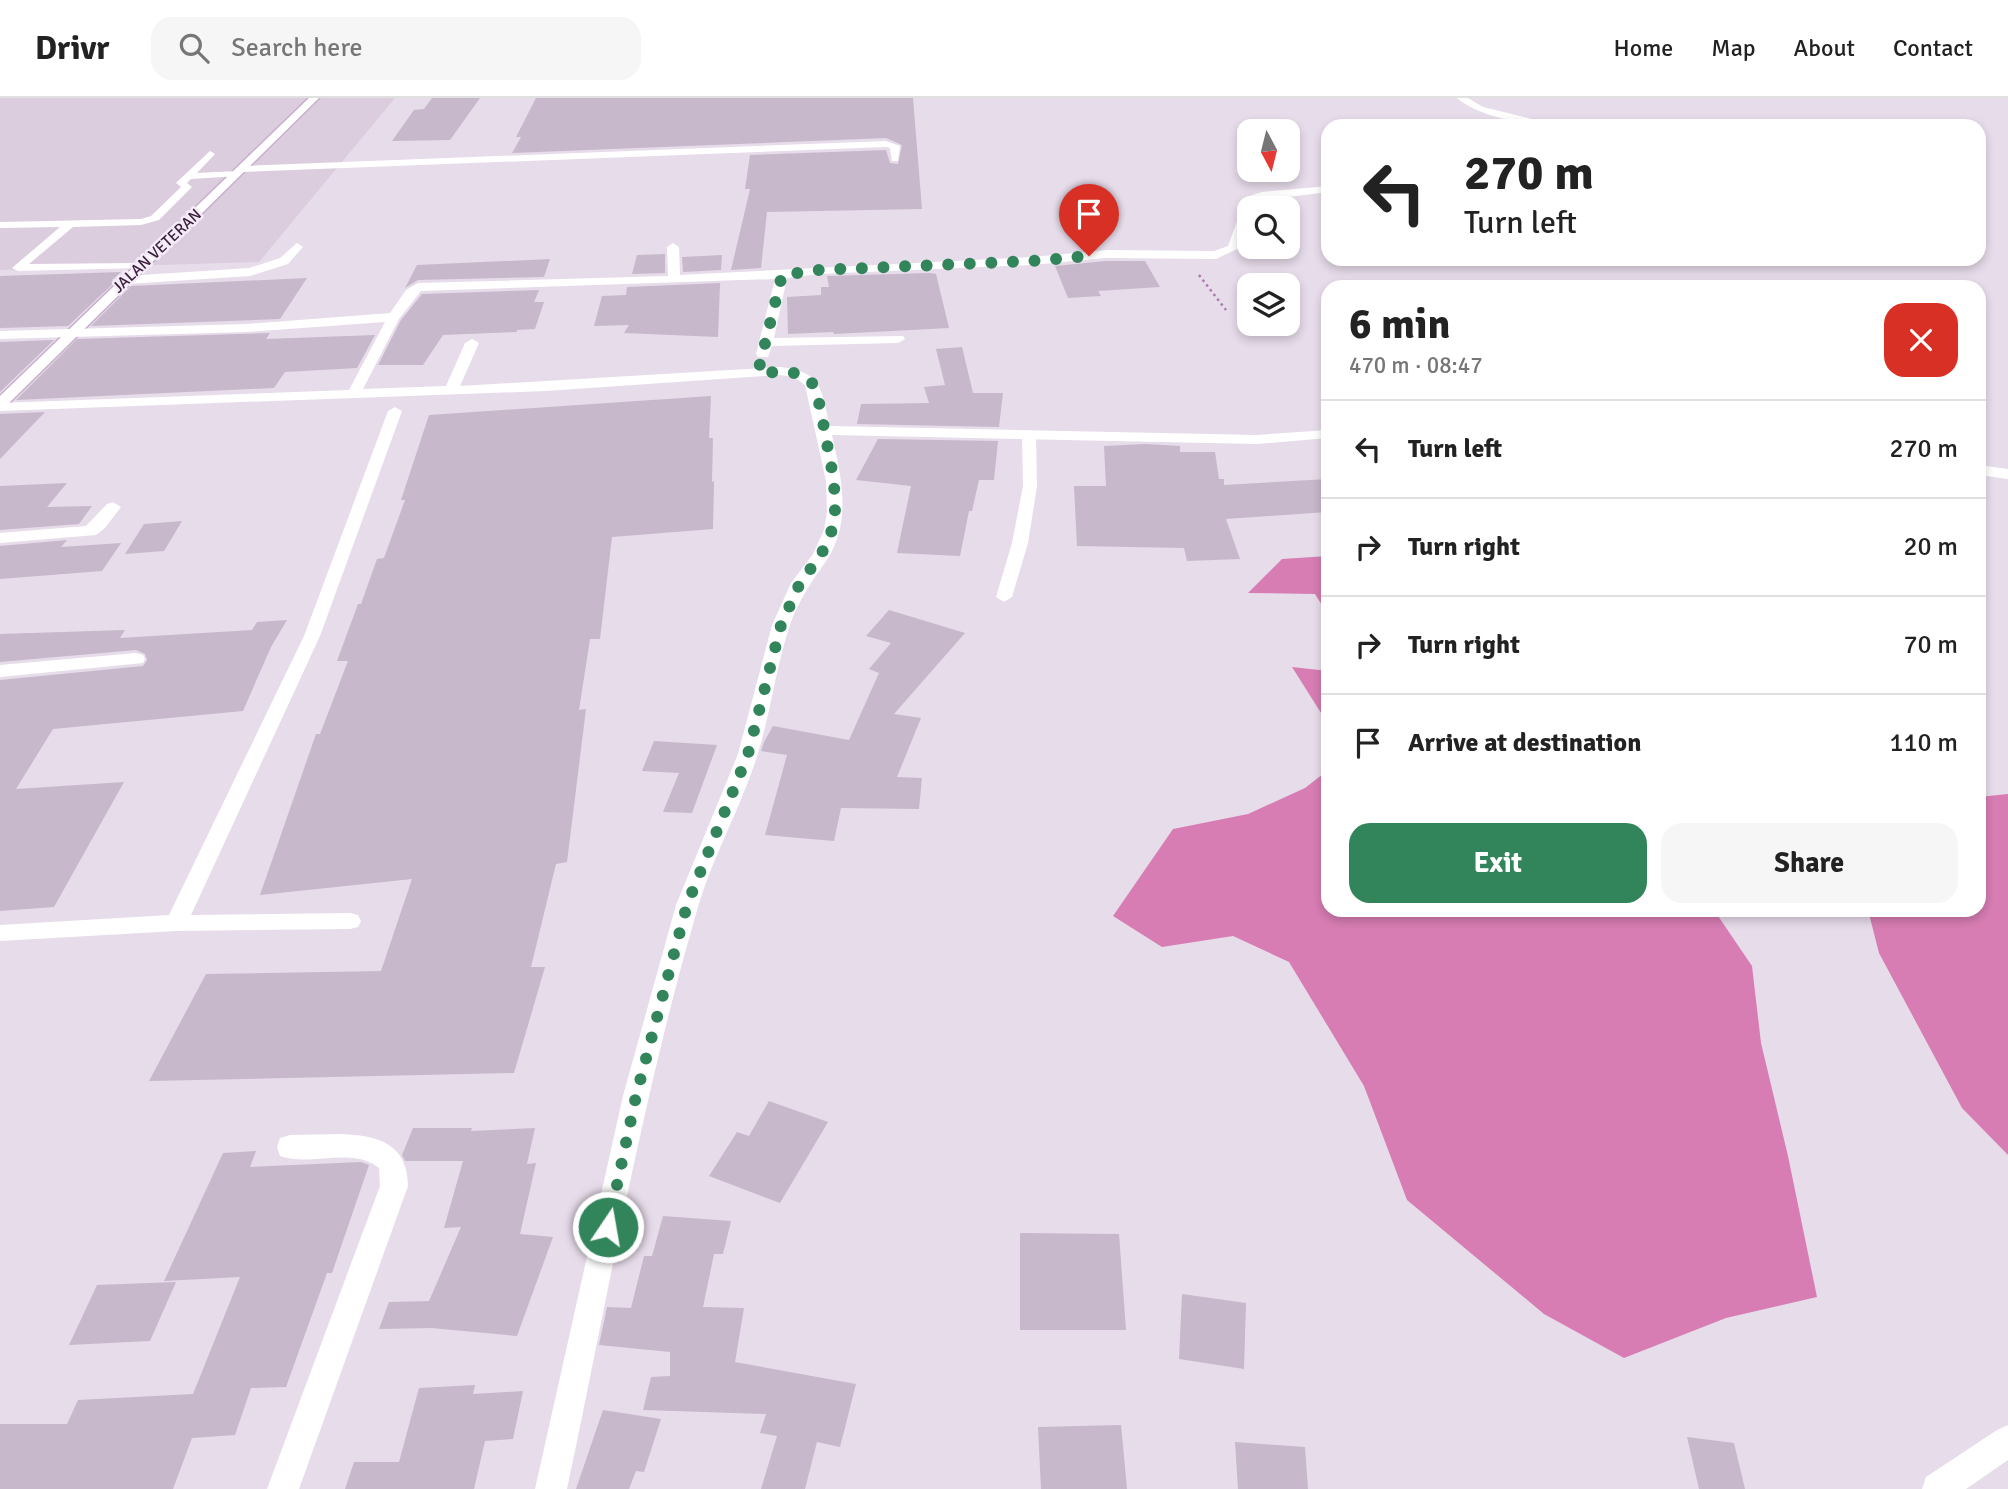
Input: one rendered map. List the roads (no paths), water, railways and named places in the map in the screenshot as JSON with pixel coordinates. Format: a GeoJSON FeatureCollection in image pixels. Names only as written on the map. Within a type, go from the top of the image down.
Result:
{"type":"FeatureCollection","features":[{"type":"Feature","properties":{"kind":"street","name":"JALAN VETERAN"},"geometry":{"type":"LineString","coordinates":[[0,406],[139,266],[314,98]]}},
{"type":"Feature","properties":{"kind":"street"},"geometry":{"type":"LineString","coordinates":[[1462,98],[1480,109],[1525,119]]}},
{"type":"Feature","properties":{"kind":"street"},"geometry":{"type":"LineString","coordinates":[[353,395],[394,317],[412,289],[418,286],[554,284],[674,277],[782,275],[831,269],[1032,261],[1106,254],[1216,255],[1233,248],[1246,218],[1247,202],[1253,197],[1321,190]]}},
{"type":"Feature","properties":{"kind":"street"},"geometry":{"type":"LineString","coordinates":[[127,280],[250,272],[284,261],[297,247]]}},
{"type":"Feature","properties":{"kind":"street"},"geometry":{"type":"LineString","coordinates":[[673,247],[674,277]]}},
{"type":"Feature","properties":{"kind":"street"},"geometry":{"type":"LineString","coordinates":[[758,372],[782,275]]}},
{"type":"Feature","properties":{"kind":"street"},"geometry":{"type":"LineString","coordinates":[[0,335],[247,328],[394,317]]}},
{"type":"Feature","properties":{"kind":"street"},"geometry":{"type":"LineString","coordinates":[[766,342],[898,339]]}},
{"type":"Feature","properties":{"kind":"street"},"geometry":{"type":"LineString","coordinates":[[451,390],[471,343]]}},
{"type":"Feature","properties":{"kind":"street"},"geometry":{"type":"LineString","coordinates":[[0,406],[353,395],[597,384],[758,372],[797,373],[812,383],[834,481],[835,512],[832,530],[821,555],[800,583],[781,625],[748,754],[687,905],[636,1096],[551,1489]]}},
{"type":"Feature","properties":{"kind":"street"},"geometry":{"type":"LineString","coordinates":[[824,430],[1270,440],[1321,435]]}},
{"type":"Feature","properties":{"kind":"street"},"geometry":{"type":"LineString","coordinates":[[1986,471],[2008,474]]}},
{"type":"Feature","properties":{"kind":"street"},"geometry":{"type":"LineString","coordinates":[[0,538],[90,531],[99,525],[113,507]]}},
{"type":"Feature","properties":{"kind":"street"},"geometry":{"type":"LineString","coordinates":[[0,671],[136,659]]}},
{"type":"Feature","properties":{"kind":"street"},"geometry":{"type":"LineString","coordinates":[[282,1489],[394,1186],[393,1171],[388,1159],[375,1150],[351,1146],[290,1147]]}},
{"type":"Feature","properties":{"kind":"street"},"geometry":{"type":"LineString","coordinates":[[1938,1489],[2008,1441]]}},
{"type":"Feature","properties":{"kind":"lane"},"geometry":{"type":"LineString","coordinates":[[189,176],[886,144],[895,146],[895,159]]}},
{"type":"Feature","properties":{"kind":"lane"},"geometry":{"type":"LineString","coordinates":[[252,158],[476,150]]}},
{"type":"Feature","properties":{"kind":"lane"},"geometry":{"type":"LineString","coordinates":[[0,225],[141,222],[155,218],[187,187],[181,183],[210,154]]}},
{"type":"Feature","properties":{"kind":"lane"},"geometry":{"type":"LineString","coordinates":[[70,224],[18,268],[139,266]]}},
{"type":"Feature","properties":{"kind":"lane"},"geometry":{"type":"LineString","coordinates":[[176,923],[312,636],[396,411]]}},
{"type":"Feature","properties":{"kind":"lane"},"geometry":{"type":"LineString","coordinates":[[1004,597],[1020,543],[1030,486],[1029,434]]}},
{"type":"Feature","properties":{"kind":"lane"},"geometry":{"type":"LineString","coordinates":[[0,933],[176,923],[350,921]]}}]}
